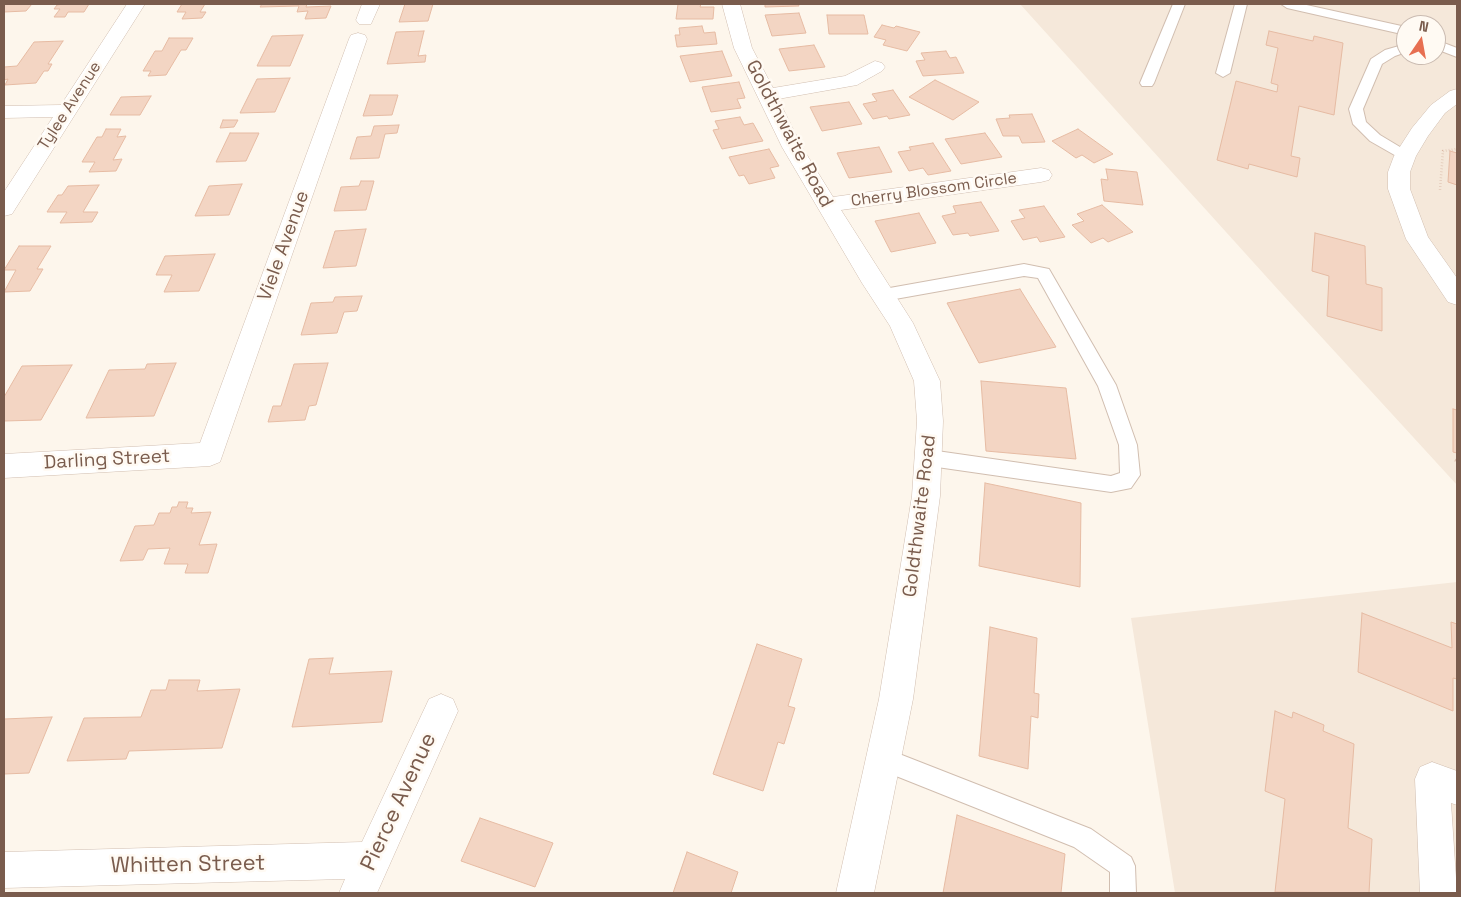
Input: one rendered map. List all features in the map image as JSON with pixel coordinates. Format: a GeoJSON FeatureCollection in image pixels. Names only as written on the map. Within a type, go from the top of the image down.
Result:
{"type":"FeatureCollection","features":[{"type":"Feature","properties":{"kind":"street","name":"Tylee Avenue"},"geometry":{"type":"LineString","coordinates":[[4,209],[136,4]]}},
{"type":"Feature","properties":{"kind":"street","name":"Goldthwaite Road"},"geometry":{"type":"LineString","coordinates":[[731,4],[743,48],[792,147],[870,277],[902,324],[927,381],[930,458],[896,699],[855,893]]}},
{"type":"Feature","properties":{"kind":"street","name":"Viele Avenue"},"geometry":{"type":"LineString","coordinates":[[210,454],[365,21]]}},
{"type":"Feature","properties":{"kind":"street"},"geometry":{"type":"LineString","coordinates":[[767,95],[850,81],[875,67]]}},
{"type":"Feature","properties":{"kind":"street"},"geometry":{"type":"LineString","coordinates":[[1457,95],[1438,109],[1418,133],[1405,156],[1399,172],[1399,189],[1417,239],[1457,296]]}},
{"type":"Feature","properties":{"kind":"street"},"geometry":{"type":"LineString","coordinates":[[4,112],[67,110]]}},
{"type":"Feature","properties":{"kind":"street","name":"Cherry Blossom Circle"},"geometry":{"type":"LineString","coordinates":[[827,205],[1040,176]]}},
{"type":"Feature","properties":{"kind":"street","name":"Darling Street"},"geometry":{"type":"LineString","coordinates":[[4,466],[210,454]]}},
{"type":"Feature","properties":{"kind":"street","name":"Pierce Avenue"},"geometry":{"type":"LineString","coordinates":[[358,893],[441,711]]}},
{"type":"Feature","properties":{"kind":"street"},"geometry":{"type":"LineString","coordinates":[[1439,893],[1432,778],[1457,788]]}},
{"type":"Feature","properties":{"kind":"street","name":"Whitten Street"},"geometry":{"type":"LineString","coordinates":[[4,870],[373,860]]}},
{"type":"Feature","properties":{"kind":"lane"},"geometry":{"type":"LineString","coordinates":[[1147,83],[1179,4]]}},
{"type":"Feature","properties":{"kind":"lane"},"geometry":{"type":"LineString","coordinates":[[1223,73],[1241,4]]}},
{"type":"Feature","properties":{"kind":"lane"},"geometry":{"type":"LineString","coordinates":[[1287,4],[1396,29]]}},
{"type":"Feature","properties":{"kind":"lane"},"geometry":{"type":"LineString","coordinates":[[1396,51],[1376,62],[1356,109],[1360,124],[1375,138],[1405,156]]}},
{"type":"Feature","properties":{"kind":"lane"},"geometry":{"type":"LineString","coordinates":[[884,295],[1024,270],[1043,273],[1107,384],[1128,445],[1130,475],[1124,482],[1111,484],[930,458]]}},
{"type":"Feature","properties":{"kind":"lane"},"geometry":{"type":"LineString","coordinates":[[884,760],[1082,838],[1122,866],[1123,893]]}},
{"type":"Feature","properties":{"kind":"path"},"geometry":{"type":"LineString","coordinates":[[1440,190],[1443,151],[1457,149]]}},
{"type":"Feature","properties":{"kind":"shaded area"},"geometry":{"type":"Polygon","coordinates":[[[1020,4],[1457,4],[1457,485],[1282,294],[1020,4]]]}},
{"type":"Feature","properties":{"kind":"shaded area"},"geometry":{"type":"Polygon","coordinates":[[[1457,582],[1457,893],[1175,893],[1131,618],[1457,582]]]}},
{"type":"Feature","properties":{"kind":"building"},"geometry":{"type":"Polygon","coordinates":[[[4,4],[32,4],[26,11],[4,12],[4,4]]]}},
{"type":"Feature","properties":{"kind":"building"},"geometry":{"type":"Polygon","coordinates":[[[89,4],[84,12],[68,12],[65,17],[54,17],[60,9],[54,9],[57,5],[89,4]]]}},
{"type":"Feature","properties":{"kind":"building"},"geometry":{"type":"Polygon","coordinates":[[[182,4],[205,4],[200,12],[206,12],[202,18],[182,19],[186,12],[177,12],[182,4]]]}},
{"type":"Feature","properties":{"kind":"building"},"geometry":{"type":"Polygon","coordinates":[[[262,4],[307,4],[306,7],[331,6],[326,18],[305,19],[308,11],[297,12],[299,6],[260,7],[262,4]]]}},
{"type":"Feature","properties":{"kind":"building"},"geometry":{"type":"Polygon","coordinates":[[[405,4],[433,4],[428,21],[399,22],[405,4]]]}},
{"type":"Feature","properties":{"kind":"building"},"geometry":{"type":"Polygon","coordinates":[[[678,4],[701,4],[700,7],[714,7],[713,19],[676,19],[678,4]]]}},
{"type":"Feature","properties":{"kind":"building"},"geometry":{"type":"Polygon","coordinates":[[[765,4],[798,4],[799,6],[765,7],[765,4]]]}},
{"type":"Feature","properties":{"kind":"building"},"geometry":{"type":"Polygon","coordinates":[[[799,13],[806,33],[772,36],[765,15],[799,13]]]}},
{"type":"Feature","properties":{"kind":"building"},"geometry":{"type":"Polygon","coordinates":[[[827,15],[864,15],[868,34],[829,34],[827,15]]]}},
{"type":"Feature","properties":{"kind":"building"},"geometry":{"type":"Polygon","coordinates":[[[882,25],[894,28],[896,26],[920,32],[907,51],[883,45],[886,40],[874,37],[882,25]]]}},
{"type":"Feature","properties":{"kind":"building"},"geometry":{"type":"Polygon","coordinates":[[[702,26],[704,33],[715,32],[717,44],[677,47],[675,35],[680,35],[679,28],[702,26]]]}},
{"type":"Feature","properties":{"kind":"building"},"geometry":{"type":"Polygon","coordinates":[[[424,31],[418,56],[426,55],[425,62],[387,64],[396,32],[424,31]]]}},
{"type":"Feature","properties":{"kind":"building"},"geometry":{"type":"Polygon","coordinates":[[[1269,31],[1313,41],[1314,36],[1343,43],[1334,115],[1299,106],[1291,156],[1300,158],[1297,177],[1249,164],[1248,169],[1217,160],[1236,81],[1277,92],[1278,85],[1271,83],[1278,48],[1266,45],[1269,31]]]}},
{"type":"Feature","properties":{"kind":"building"},"geometry":{"type":"Polygon","coordinates":[[[303,35],[290,66],[257,66],[272,36],[303,35]]]}},
{"type":"Feature","properties":{"kind":"building"},"geometry":{"type":"Polygon","coordinates":[[[169,38],[193,38],[186,50],[181,50],[166,75],[148,76],[151,71],[143,71],[155,51],[162,51],[169,38]]]}},
{"type":"Feature","properties":{"kind":"building"},"geometry":{"type":"Polygon","coordinates":[[[63,41],[48,64],[52,64],[48,71],[44,71],[36,83],[5,85],[8,79],[4,80],[4,67],[17,66],[34,42],[63,41]]]}},
{"type":"Feature","properties":{"kind":"building"},"geometry":{"type":"Polygon","coordinates":[[[814,45],[825,67],[789,71],[779,49],[814,45]]]}},
{"type":"Feature","properties":{"kind":"building"},"geometry":{"type":"Polygon","coordinates":[[[722,51],[732,76],[690,82],[680,56],[722,51]]]}},
{"type":"Feature","properties":{"kind":"building"},"geometry":{"type":"Polygon","coordinates":[[[946,51],[950,58],[956,57],[964,73],[923,76],[916,61],[925,60],[921,53],[946,51]]]}},
{"type":"Feature","properties":{"kind":"building"},"geometry":{"type":"Polygon","coordinates":[[[290,78],[275,112],[240,113],[257,79],[290,78]]]}},
{"type":"Feature","properties":{"kind":"building"},"geometry":{"type":"Polygon","coordinates":[[[935,80],[979,102],[953,120],[909,97],[935,80]]]}},
{"type":"Feature","properties":{"kind":"building"},"geometry":{"type":"Polygon","coordinates":[[[739,82],[745,98],[737,99],[741,108],[711,112],[702,87],[739,82]]]}},
{"type":"Feature","properties":{"kind":"building"},"geometry":{"type":"Polygon","coordinates":[[[893,90],[910,115],[889,119],[887,116],[873,119],[863,104],[877,101],[872,94],[893,90]]]}},
{"type":"Feature","properties":{"kind":"building"},"geometry":{"type":"Polygon","coordinates":[[[370,95],[398,95],[392,115],[363,116],[370,95]]]}},
{"type":"Feature","properties":{"kind":"building"},"geometry":{"type":"Polygon","coordinates":[[[151,96],[140,115],[110,115],[121,97],[151,96]]]}},
{"type":"Feature","properties":{"kind":"building"},"geometry":{"type":"Polygon","coordinates":[[[849,102],[862,124],[822,131],[810,107],[849,102]]]}},
{"type":"Feature","properties":{"kind":"building"},"geometry":{"type":"Polygon","coordinates":[[[1032,114],[1045,142],[1022,143],[1019,136],[1003,136],[996,119],[1010,118],[1009,115],[1032,114]]]}},
{"type":"Feature","properties":{"kind":"building"},"geometry":{"type":"Polygon","coordinates":[[[740,117],[744,125],[753,123],[763,141],[722,149],[713,130],[719,129],[715,121],[740,117]]]}},
{"type":"Feature","properties":{"kind":"building"},"geometry":{"type":"Polygon","coordinates":[[[223,120],[238,120],[234,127],[220,128],[223,120]]]}},
{"type":"Feature","properties":{"kind":"building"},"geometry":{"type":"Polygon","coordinates":[[[399,125],[397,133],[385,134],[379,158],[350,159],[357,137],[371,136],[374,126],[399,125]]]}},
{"type":"Feature","properties":{"kind":"building"},"geometry":{"type":"Polygon","coordinates":[[[106,129],[121,129],[117,137],[126,136],[113,160],[122,159],[116,171],[89,172],[95,162],[82,162],[97,137],[102,137],[106,129]]]}},
{"type":"Feature","properties":{"kind":"building"},"geometry":{"type":"Polygon","coordinates":[[[1078,129],[1113,154],[1094,163],[1082,155],[1076,158],[1052,141],[1078,129]]]}},
{"type":"Feature","properties":{"kind":"building"},"geometry":{"type":"Polygon","coordinates":[[[230,133],[259,133],[246,161],[216,162],[230,133]]]}},
{"type":"Feature","properties":{"kind":"building"},"geometry":{"type":"Polygon","coordinates":[[[985,133],[1002,157],[961,164],[945,139],[985,133]]]}},
{"type":"Feature","properties":{"kind":"building"},"geometry":{"type":"Polygon","coordinates":[[[933,143],[951,171],[928,175],[923,168],[909,171],[898,152],[911,150],[909,147],[933,143]]]}},
{"type":"Feature","properties":{"kind":"building"},"geometry":{"type":"Polygon","coordinates":[[[879,147],[892,172],[849,178],[837,153],[879,147]]]}},
{"type":"Feature","properties":{"kind":"building"},"geometry":{"type":"Polygon","coordinates":[[[769,149],[779,166],[770,168],[775,178],[749,184],[744,175],[739,176],[729,157],[769,149]]]}},
{"type":"Feature","properties":{"kind":"building"},"geometry":{"type":"Polygon","coordinates":[[[1450,151],[1457,153],[1457,185],[1448,182],[1450,151]]]}},
{"type":"Feature","properties":{"kind":"building"},"geometry":{"type":"Polygon","coordinates":[[[1106,169],[1137,172],[1143,205],[1104,201],[1101,179],[1108,180],[1106,169]]]}},
{"type":"Feature","properties":{"kind":"building"},"geometry":{"type":"Polygon","coordinates":[[[361,181],[374,181],[366,210],[334,211],[341,187],[359,186],[361,181]]]}},
{"type":"Feature","properties":{"kind":"building"},"geometry":{"type":"Polygon","coordinates":[[[242,184],[229,215],[195,216],[209,186],[242,184]]]}},
{"type":"Feature","properties":{"kind":"building"},"geometry":{"type":"Polygon","coordinates":[[[99,185],[83,212],[98,212],[92,222],[60,223],[67,212],[47,212],[58,195],[62,195],[68,186],[99,185]]]}},
{"type":"Feature","properties":{"kind":"building"},"geometry":{"type":"Polygon","coordinates":[[[981,202],[999,231],[970,236],[968,233],[953,235],[942,216],[956,213],[953,206],[981,202]]]}},
{"type":"Feature","properties":{"kind":"building"},"geometry":{"type":"Polygon","coordinates":[[[1102,205],[1133,232],[1108,242],[1103,238],[1091,243],[1072,225],[1084,221],[1077,214],[1102,205]]]}},
{"type":"Feature","properties":{"kind":"building"},"geometry":{"type":"Polygon","coordinates":[[[1044,206],[1065,237],[1040,242],[1037,237],[1023,240],[1011,221],[1025,218],[1019,210],[1044,206]]]}},
{"type":"Feature","properties":{"kind":"building"},"geometry":{"type":"Polygon","coordinates":[[[919,213],[936,243],[891,252],[875,221],[919,213]]]}},
{"type":"Feature","properties":{"kind":"building"},"geometry":{"type":"Polygon","coordinates":[[[366,229],[356,266],[323,268],[335,231],[366,229]]]}},
{"type":"Feature","properties":{"kind":"building"},"geometry":{"type":"Polygon","coordinates":[[[1315,233],[1365,246],[1366,284],[1382,288],[1382,331],[1327,316],[1329,276],[1312,271],[1315,233]]]}},
{"type":"Feature","properties":{"kind":"building"},"geometry":{"type":"Polygon","coordinates":[[[19,246],[51,246],[37,269],[43,269],[30,291],[4,292],[16,270],[4,270],[19,246]]]}},
{"type":"Feature","properties":{"kind":"building"},"geometry":{"type":"Polygon","coordinates":[[[215,254],[199,291],[164,292],[172,275],[156,275],[165,256],[215,254]]]}},
{"type":"Feature","properties":{"kind":"building"},"geometry":{"type":"Polygon","coordinates":[[[1020,289],[1056,347],[979,363],[947,303],[1020,289]]]}},
{"type":"Feature","properties":{"kind":"building"},"geometry":{"type":"Polygon","coordinates":[[[362,296],[357,311],[344,312],[337,333],[301,335],[311,303],[333,302],[335,297],[362,296]]]}},
{"type":"Feature","properties":{"kind":"building"},"geometry":{"type":"Polygon","coordinates":[[[176,363],[154,416],[86,418],[109,370],[145,369],[147,364],[176,363]]]}},
{"type":"Feature","properties":{"kind":"building"},"geometry":{"type":"Polygon","coordinates":[[[328,363],[316,405],[309,406],[305,420],[268,422],[273,406],[281,406],[294,364],[328,363]]]}},
{"type":"Feature","properties":{"kind":"building"},"geometry":{"type":"Polygon","coordinates":[[[72,365],[41,420],[4,421],[4,397],[22,366],[72,365]]]}},
{"type":"Feature","properties":{"kind":"building"},"geometry":{"type":"Polygon","coordinates":[[[981,381],[1066,388],[1076,459],[986,451],[981,381]]]}},
{"type":"Feature","properties":{"kind":"building"},"geometry":{"type":"Polygon","coordinates":[[[1453,409],[1457,410],[1457,453],[1453,452],[1453,409]]]}},
{"type":"Feature","properties":{"kind":"building"},"geometry":{"type":"Polygon","coordinates":[[[985,483],[1081,503],[1080,587],[979,566],[985,483]]]}},
{"type":"Feature","properties":{"kind":"building"},"geometry":{"type":"Polygon","coordinates":[[[179,502],[188,502],[186,508],[193,508],[191,513],[211,512],[199,545],[217,544],[208,573],[185,573],[188,564],[164,564],[170,548],[148,549],[143,560],[120,561],[135,526],[154,525],[159,513],[170,513],[172,507],[177,507],[179,502]]]}},
{"type":"Feature","properties":{"kind":"building"},"geometry":{"type":"Polygon","coordinates":[[[1362,613],[1452,648],[1451,622],[1457,624],[1457,679],[1453,678],[1453,711],[1358,672],[1362,613]]]}},
{"type":"Feature","properties":{"kind":"building"},"geometry":{"type":"Polygon","coordinates":[[[990,627],[1037,638],[1034,693],[1039,694],[1038,718],[1031,716],[1028,769],[979,756],[990,627]]]}},
{"type":"Feature","properties":{"kind":"building"},"geometry":{"type":"Polygon","coordinates":[[[757,644],[802,659],[788,706],[795,708],[784,744],[778,742],[763,791],[713,774],[757,644]]]}},
{"type":"Feature","properties":{"kind":"building"},"geometry":{"type":"Polygon","coordinates":[[[333,658],[329,674],[392,671],[382,722],[292,727],[309,659],[333,658]]]}},
{"type":"Feature","properties":{"kind":"building"},"geometry":{"type":"Polygon","coordinates":[[[169,680],[200,680],[197,691],[240,689],[222,748],[129,751],[126,759],[67,761],[84,718],[141,717],[151,690],[166,690],[169,680]]]}},
{"type":"Feature","properties":{"kind":"building"},"geometry":{"type":"Polygon","coordinates":[[[1275,711],[1292,718],[1293,712],[1324,725],[1323,731],[1354,744],[1348,828],[1372,839],[1369,893],[1275,892],[1285,799],[1265,791],[1275,711]]]}},
{"type":"Feature","properties":{"kind":"building"},"geometry":{"type":"Polygon","coordinates":[[[52,717],[29,773],[4,774],[4,719],[52,717]]]}},
{"type":"Feature","properties":{"kind":"building"},"geometry":{"type":"Polygon","coordinates":[[[957,815],[1065,854],[1061,893],[943,893],[957,815]]]}},
{"type":"Feature","properties":{"kind":"building"},"geometry":{"type":"Polygon","coordinates":[[[480,818],[553,843],[535,887],[461,861],[480,818]]]}},
{"type":"Feature","properties":{"kind":"building"},"geometry":{"type":"Polygon","coordinates":[[[687,852],[738,872],[731,893],[673,893],[687,852]]]}}]}
